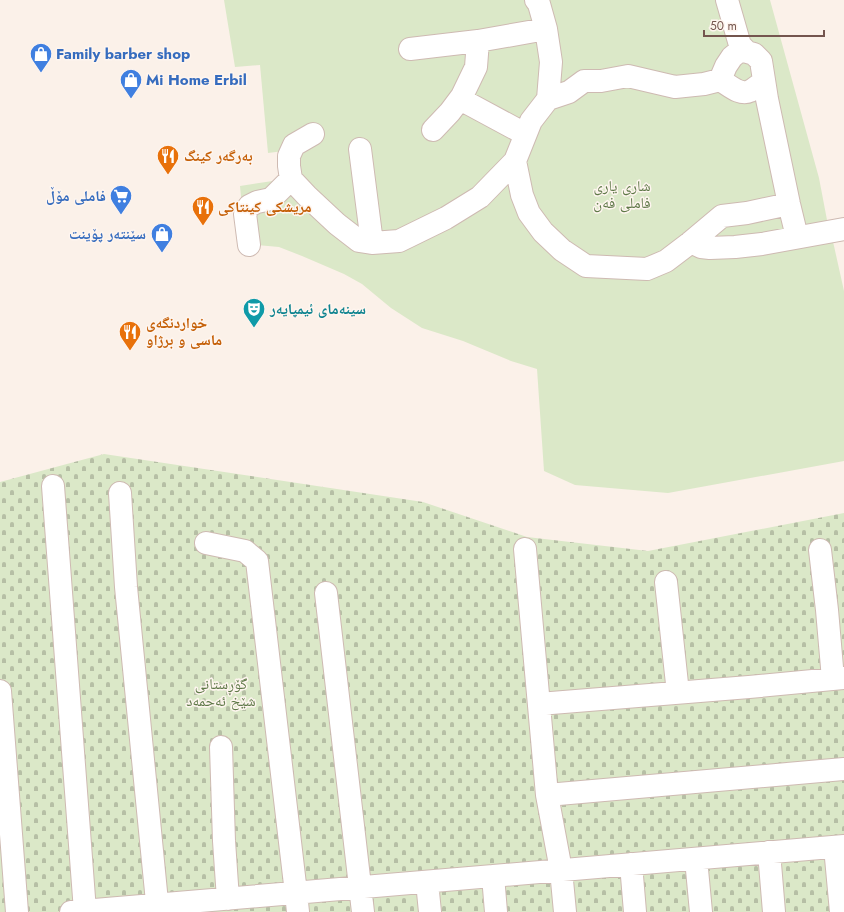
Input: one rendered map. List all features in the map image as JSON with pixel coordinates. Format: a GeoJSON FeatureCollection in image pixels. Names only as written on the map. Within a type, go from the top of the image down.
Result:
{"type":"FeatureCollection","features":[{"type":"Feature","properties":{"kind":"street"},"geometry":{"type":"LineString","coordinates":[[313,134],[294,145],[289,156],[291,179],[322,210],[359,240],[372,243],[399,240],[446,218],[480,197],[514,161],[531,121],[548,99],[551,62],[546,29],[539,4],[536,0]]}},
{"type":"Feature","properties":{"kind":"street"},"geometry":{"type":"LineString","coordinates":[[727,0],[740,45],[747,52],[754,54],[760,61],[797,237]]}},
{"type":"Feature","properties":{"kind":"street"},"geometry":{"type":"LineString","coordinates":[[410,49],[478,41],[546,29]]}},
{"type":"Feature","properties":{"kind":"street"},"geometry":{"type":"LineString","coordinates":[[432,130],[450,112],[460,99],[476,68],[478,41]]}},
{"type":"Feature","properties":{"kind":"street"},"geometry":{"type":"LineString","coordinates":[[720,80],[732,57],[743,48]]}},
{"type":"Feature","properties":{"kind":"street"},"geometry":{"type":"LineString","coordinates":[[548,99],[569,92],[584,81],[628,76],[675,87],[704,84],[720,80],[742,93],[749,92],[761,83],[764,83]]}},
{"type":"Feature","properties":{"kind":"street"},"geometry":{"type":"LineString","coordinates":[[460,99],[525,134]]}},
{"type":"Feature","properties":{"kind":"street"},"geometry":{"type":"LineString","coordinates":[[360,150],[372,243]]}},
{"type":"Feature","properties":{"kind":"street"},"geometry":{"type":"LineString","coordinates":[[514,161],[522,195],[529,213],[543,232],[562,250],[586,266],[647,269],[666,261],[692,242],[722,216],[747,213],[789,204]]}},
{"type":"Feature","properties":{"kind":"street"},"geometry":{"type":"LineString","coordinates":[[249,245],[245,214],[249,206],[257,202],[271,199],[291,179]]}},
{"type":"Feature","properties":{"kind":"street"},"geometry":{"type":"LineString","coordinates":[[692,242],[701,247],[710,248],[762,244],[844,229]]}},
{"type":"Feature","properties":{"kind":"street"},"geometry":{"type":"LineString","coordinates":[[53,486],[78,911],[158,908],[228,898],[297,902],[360,887],[840,846],[841,912]]}},
{"type":"Feature","properties":{"kind":"street"},"geometry":{"type":"LineString","coordinates":[[120,493],[126,587],[158,908]]}},
{"type":"Feature","properties":{"kind":"street"},"geometry":{"type":"LineString","coordinates":[[206,543],[245,551],[257,561],[297,902]]}},
{"type":"Feature","properties":{"kind":"street"},"geometry":{"type":"LineString","coordinates":[[525,549],[547,795],[561,870],[565,912]]}},
{"type":"Feature","properties":{"kind":"street"},"geometry":{"type":"LineString","coordinates":[[539,704],[839,679],[836,609],[820,550]]}},
{"type":"Feature","properties":{"kind":"street"},"geometry":{"type":"LineString","coordinates":[[666,582],[678,693]]}},
{"type":"Feature","properties":{"kind":"street"},"geometry":{"type":"LineString","coordinates":[[326,593],[363,912]]}},
{"type":"Feature","properties":{"kind":"street"},"geometry":{"type":"LineString","coordinates":[[0,691],[17,912]]}},
{"type":"Feature","properties":{"kind":"street"},"geometry":{"type":"LineString","coordinates":[[221,747],[228,898]]}},
{"type":"Feature","properties":{"kind":"street"},"geometry":{"type":"LineString","coordinates":[[547,795],[844,769]]}},
{"type":"Feature","properties":{"kind":"street"},"geometry":{"type":"LineString","coordinates":[[769,852],[774,912]]}},
{"type":"Feature","properties":{"kind":"street"},"geometry":{"type":"LineString","coordinates":[[696,859],[701,912]]}},
{"type":"Feature","properties":{"kind":"street"},"geometry":{"type":"LineString","coordinates":[[631,864],[635,912]]}},
{"type":"Feature","properties":{"kind":"street"},"geometry":{"type":"LineString","coordinates":[[493,876],[496,912]]}},
{"type":"Feature","properties":{"kind":"street"},"geometry":{"type":"LineString","coordinates":[[427,882],[430,912]]}},
{"type":"Feature","properties":{"kind":"green space","name":"شاری یاری فاملی فەن"},"geometry":{"type":"Polygon","coordinates":[[[224,0],[770,0],[819,178],[827,220],[844,291],[844,461],[668,493],[575,485],[544,471],[537,369],[511,361],[463,341],[422,328],[391,308],[362,284],[344,274],[302,256],[279,247],[257,245],[246,249],[240,186],[286,179],[284,151],[268,153],[260,65],[235,67],[224,0]]]}},
{"type":"Feature","properties":{"kind":"green space","name":"گۆڕستانی شێخ ئەحمەد"},"geometry":{"type":"Polygon","coordinates":[[[104,454],[423,502],[527,537],[648,551],[844,513],[844,912],[0,912],[0,482],[104,454]]]}},
{"type":"Feature","properties":{"kind":"place","name":"Family barber shop"},"geometry":{"type":"Point","coordinates":[41,74]}},
{"type":"Feature","properties":{"kind":"place","name":"Mi Home Erbil"},"geometry":{"type":"Point","coordinates":[131,100]}},
{"type":"Feature","properties":{"kind":"place","name":"بەرگەر کینگ"},"geometry":{"type":"Point","coordinates":[168,176]}},
{"type":"Feature","properties":{"kind":"place","name":"فاملی مۆڵ"},"geometry":{"type":"Point","coordinates":[121,216]}},
{"type":"Feature","properties":{"kind":"place","name":"مریشکی کینتاکی"},"geometry":{"type":"Point","coordinates":[203,226]}},
{"type":"Feature","properties":{"kind":"place","name":"سێنتەر پۆینت"},"geometry":{"type":"Point","coordinates":[162,254]}},
{"type":"Feature","properties":{"kind":"place","name":"سینەمای ئیمپایەر"},"geometry":{"type":"Point","coordinates":[254,328]}},
{"type":"Feature","properties":{"kind":"place","name":"خواردنگەی ماسی و برژاو"},"geometry":{"type":"Point","coordinates":[130,352]}}]}
